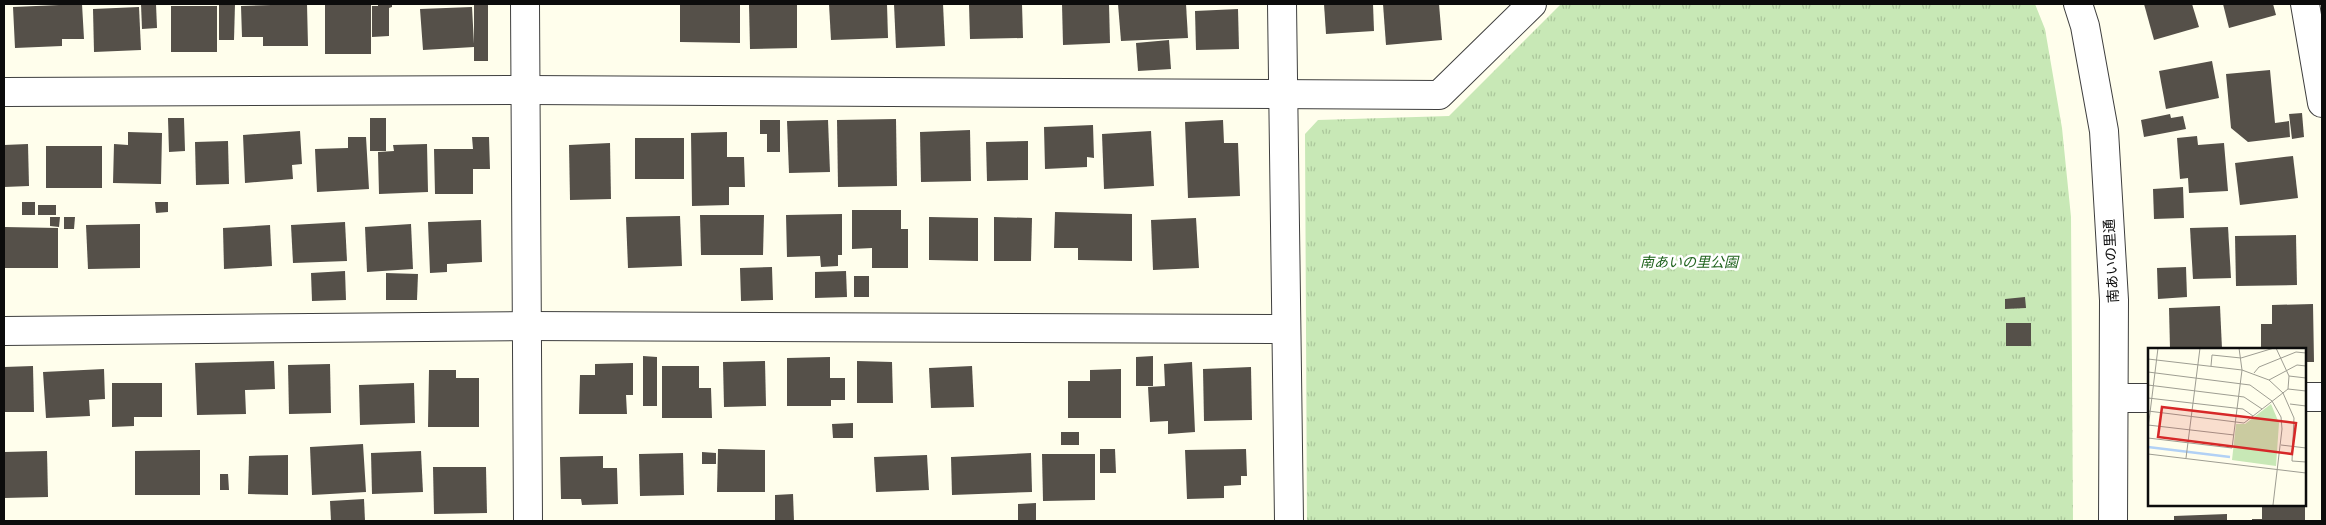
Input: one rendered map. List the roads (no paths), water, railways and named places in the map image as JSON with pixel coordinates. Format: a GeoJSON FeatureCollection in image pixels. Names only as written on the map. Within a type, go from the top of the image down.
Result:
{"type":"FeatureCollection","features":[{"type":"Feature","properties":{"kind":"street"},"geometry":{"type":"LineString","coordinates":[[525,4],[528,521]]}},
{"type":"Feature","properties":{"kind":"street"},"geometry":{"type":"LineString","coordinates":[[1282,4],[1289,521]]}},
{"type":"Feature","properties":{"kind":"street"},"geometry":{"type":"LineString","coordinates":[[4,92],[526,90],[1440,95],[1532,4]]}},
{"type":"Feature","properties":{"kind":"street","name":"南あいの里通"},"geometry":{"type":"LineString","coordinates":[[2078,4],[2085,26],[2104,131],[2114,300],[2113,521]]}},
{"type":"Feature","properties":{"kind":"street"},"geometry":{"type":"LineString","coordinates":[[2305,4],[2322,103]]}},
{"type":"Feature","properties":{"kind":"street"},"geometry":{"type":"LineString","coordinates":[[4,331],[527,326],[1286,329]]}},
{"type":"Feature","properties":{"kind":"street"},"geometry":{"type":"LineString","coordinates":[[2306,397],[2322,397]]}},
{"type":"Feature","properties":{"kind":"street"},"geometry":{"type":"LineString","coordinates":[[2114,398],[2148,398]]}},
{"type":"Feature","properties":{"kind":"park label","name":"南あいの里公園"},"geometry":{"type":"Point","coordinates":[1689,262]}}]}
